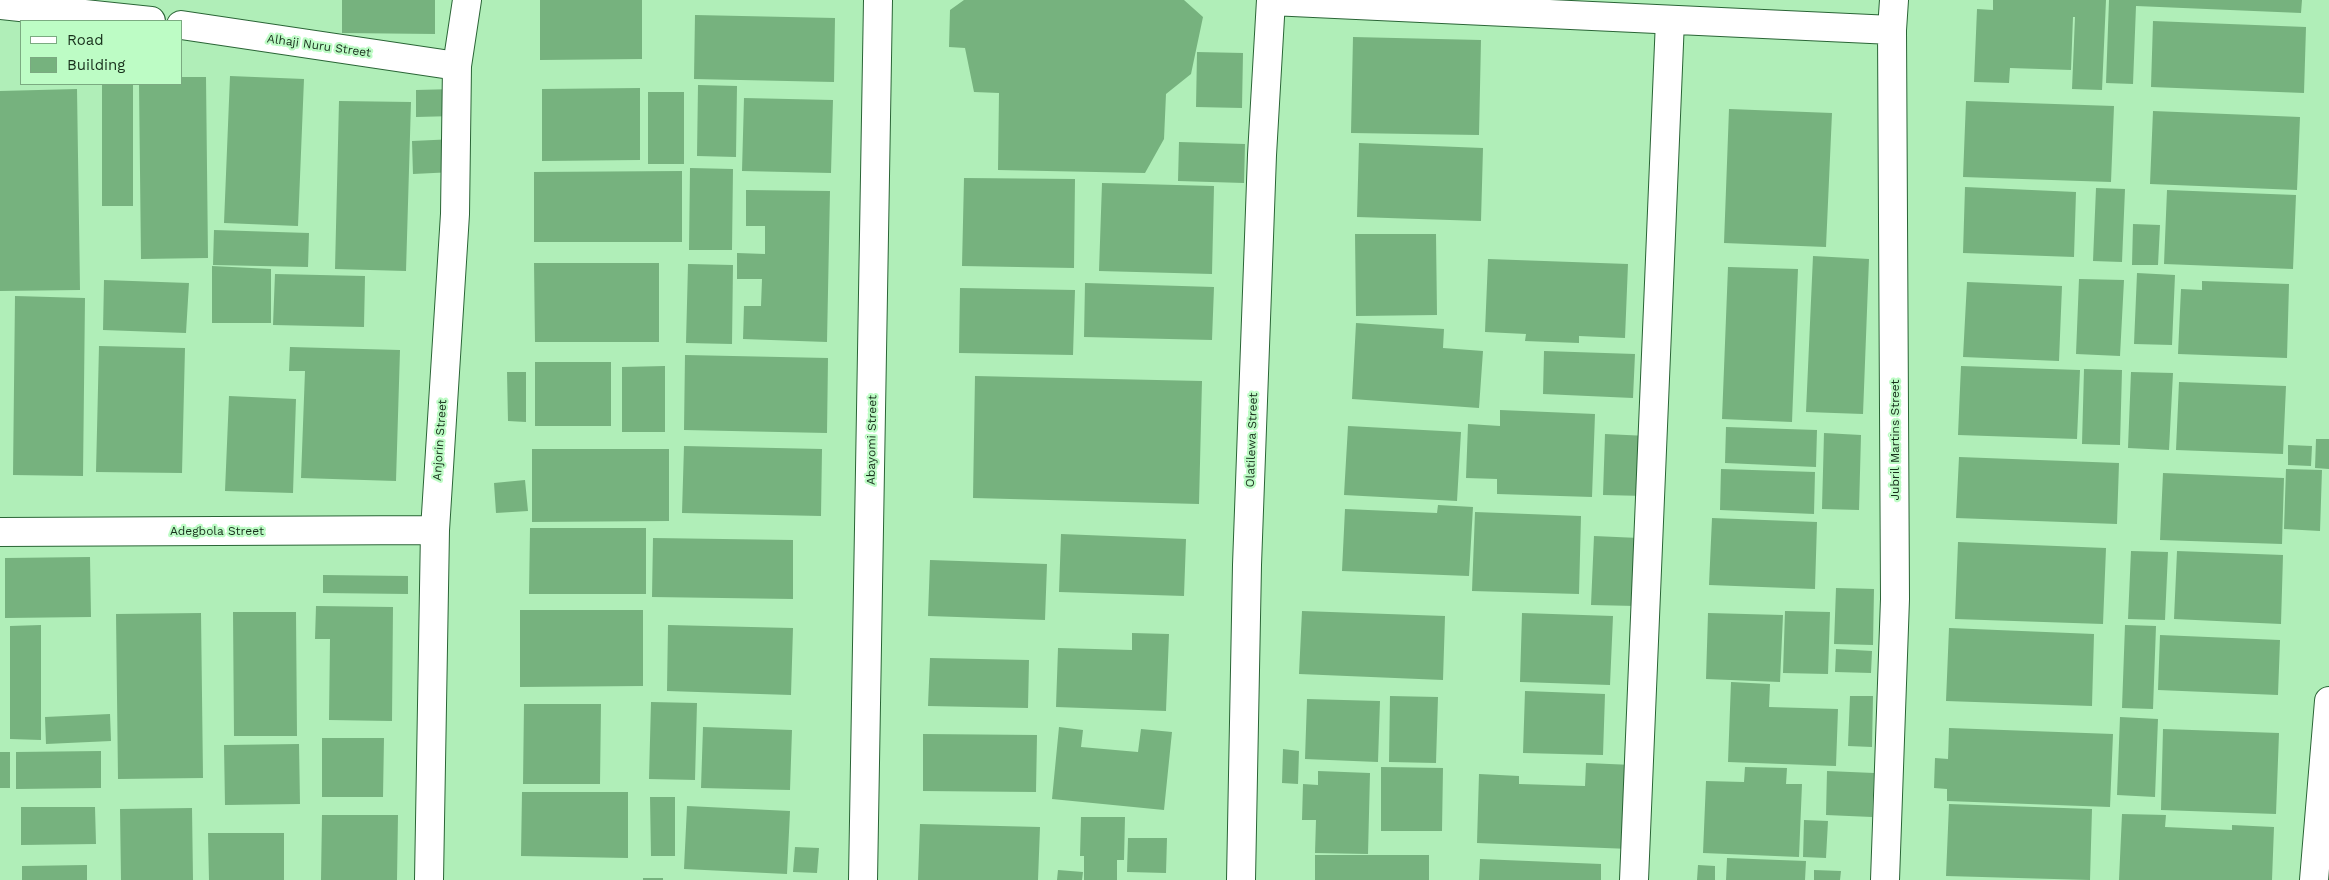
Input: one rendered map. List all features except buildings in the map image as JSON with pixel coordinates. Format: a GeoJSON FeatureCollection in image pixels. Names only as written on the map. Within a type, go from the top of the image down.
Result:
{"type":"FeatureCollection","features":[{"type":"Feature","properties":{"kind":"street","name":"Anjorin Street"},"geometry":{"type":"LineString","coordinates":[[429,880],[435,530],[455,214],[457,66],[467,0]]}},
{"type":"Feature","properties":{"kind":"street","name":"Abayomi Street"},"geometry":{"type":"LineString","coordinates":[[863,880],[878,0]]}},
{"type":"Feature","properties":{"kind":"street","name":"Jubril Martins Street"},"geometry":{"type":"LineString","coordinates":[[1885,880],[1896,599],[1892,30],[1894,0]]}},
{"type":"Feature","properties":{"kind":"street"},"geometry":{"type":"LineString","coordinates":[[1271,1],[1892,30]]}},
{"type":"Feature","properties":{"kind":"street","name":"Olatilewa Street"},"geometry":{"type":"LineString","coordinates":[[1242,880],[1247,565],[1262,155],[1271,1]]}},
{"type":"Feature","properties":{"kind":"street"},"geometry":{"type":"LineString","coordinates":[[0,5],[141,20]]}},
{"type":"Feature","properties":{"kind":"street"},"geometry":{"type":"LineString","coordinates":[[1634,880],[1670,20]]}},
{"type":"Feature","properties":{"kind":"street","name":"Alhaji Nuru Street"},"geometry":{"type":"LineString","coordinates":[[182,25],[457,66]]}},
{"type":"Feature","properties":{"kind":"street","name":"Adegbola Street"},"geometry":{"type":"LineString","coordinates":[[0,532],[435,530]]}},
{"type":"Feature","properties":{"kind":"street"},"geometry":{"type":"LineString","coordinates":[[2314,880],[2329,701]]}}]}
